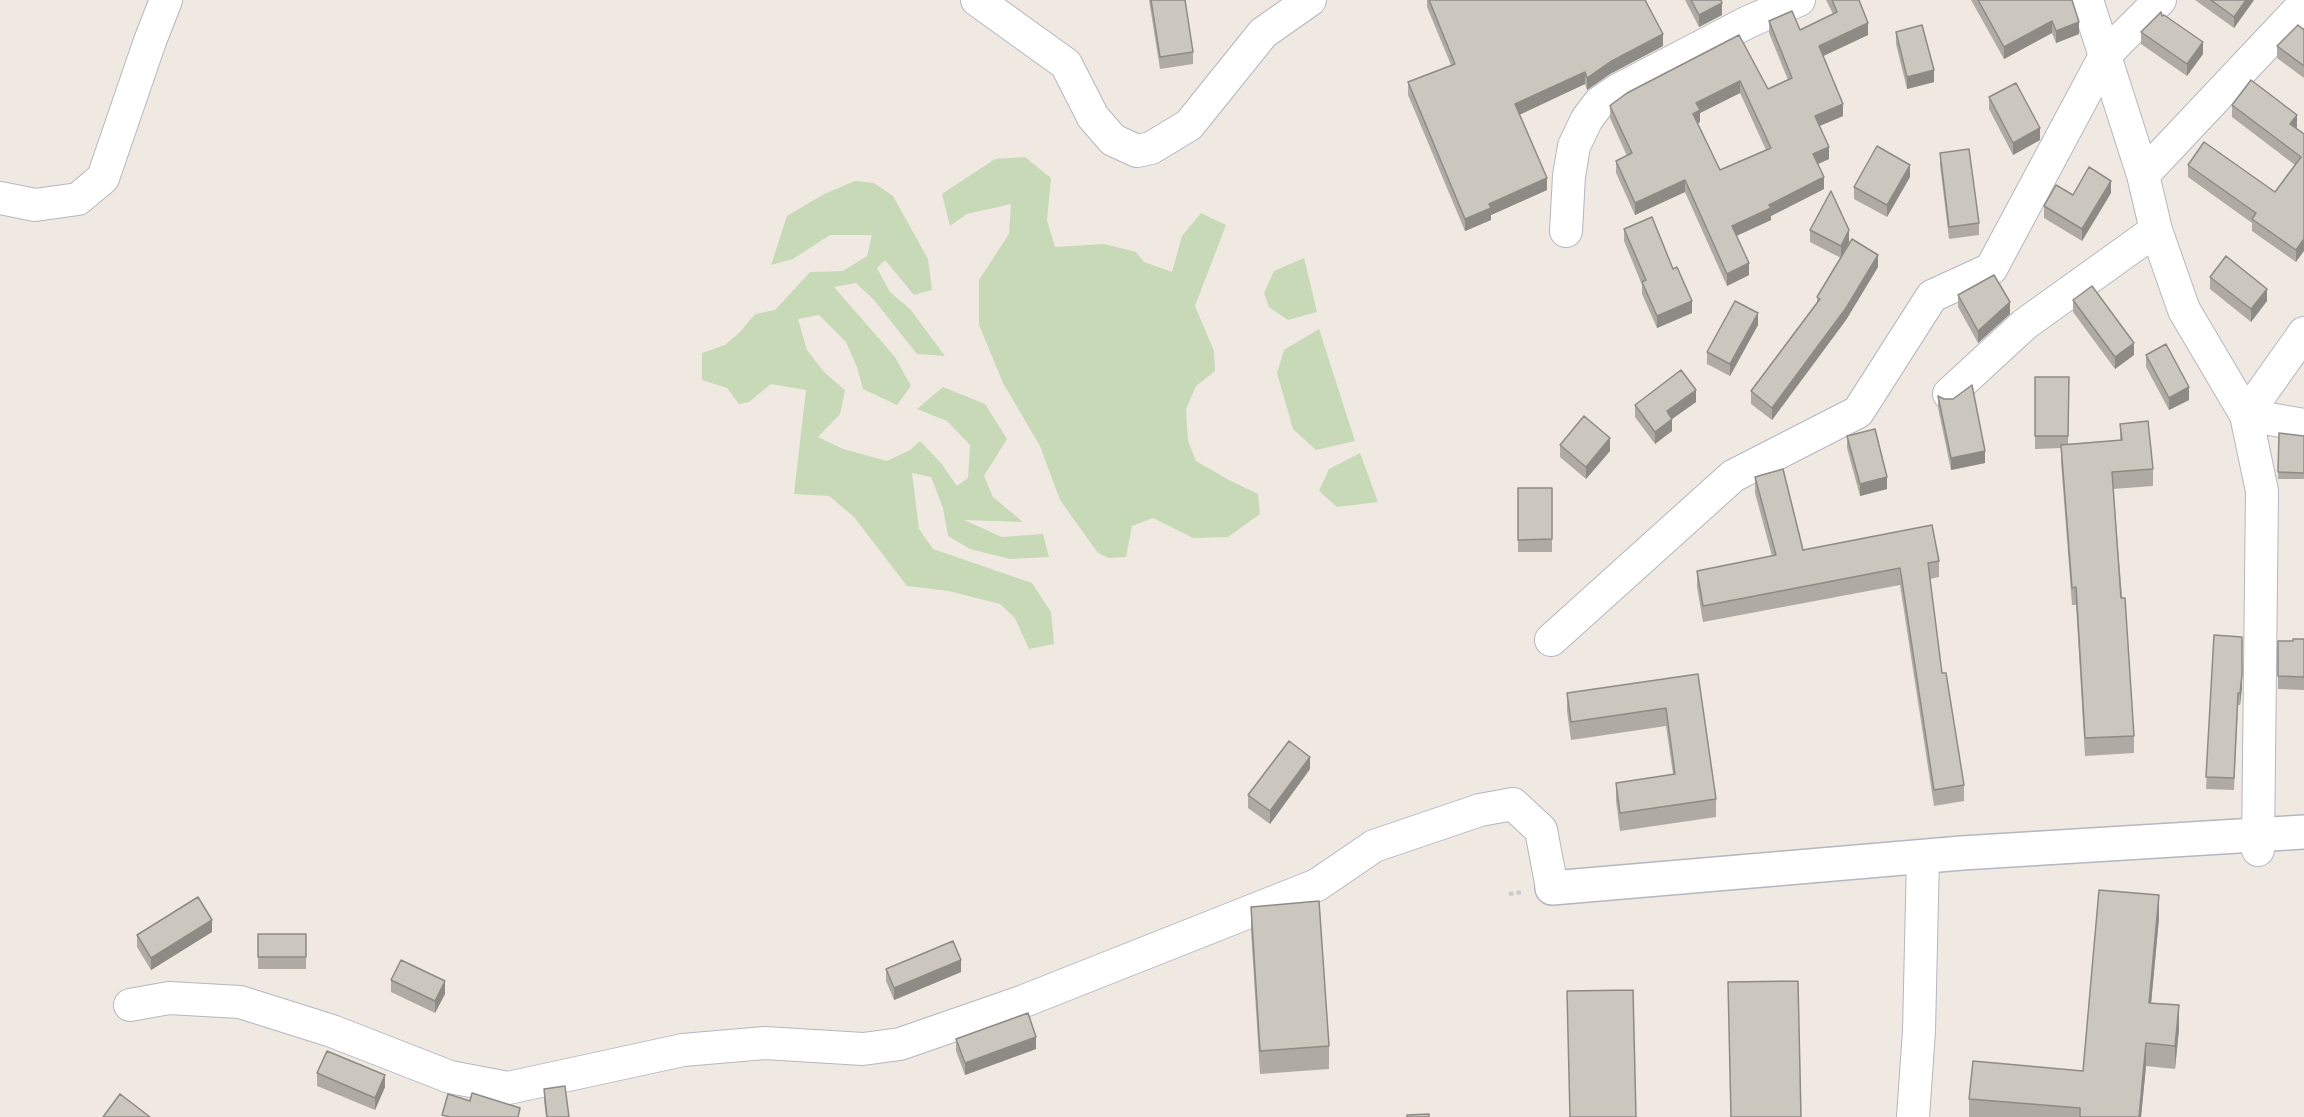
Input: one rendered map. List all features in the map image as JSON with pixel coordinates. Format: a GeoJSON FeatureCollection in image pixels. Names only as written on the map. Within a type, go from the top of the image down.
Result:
{"type":"FeatureCollection","features":[{"type":"Feature","properties":{"kind":"main road"},"geometry":{"type":"LineString","coordinates":[[1552,888],[1923,856],[2304,832]]}},
{"type":"Feature","properties":{"kind":"street"},"geometry":{"type":"LineString","coordinates":[[0,198],[35,205],[78,199],[103,178],[166,0]]}},
{"type":"Feature","properties":{"kind":"street"},"geometry":{"type":"LineString","coordinates":[[977,0],[1066,64],[1093,117],[1113,140],[1137,151],[1151,148],[1189,125],[1263,33],[1310,0]]}},
{"type":"Feature","properties":{"kind":"street"},"geometry":{"type":"LineString","coordinates":[[1566,231],[1569,177],[1574,146],[1587,119],[1599,103],[1618,90],[1748,22],[1799,0]]}},
{"type":"Feature","properties":{"kind":"street"},"geometry":{"type":"LineString","coordinates":[[2087,0],[2143,175],[2156,230],[2184,310],[2246,415],[2262,491],[2258,850]]}},
{"type":"Feature","properties":{"kind":"street"},"geometry":{"type":"LineString","coordinates":[[1551,640],[1733,476],[1858,412],[1932,296],[1991,269],[2106,54],[2160,0]]}},
{"type":"Feature","properties":{"kind":"street"},"geometry":{"type":"LineString","coordinates":[[2143,175],[2304,4]]}},
{"type":"Feature","properties":{"kind":"street"},"geometry":{"type":"LineString","coordinates":[[1950,394],[2025,324],[2156,230]]}},
{"type":"Feature","properties":{"kind":"street"},"geometry":{"type":"LineString","coordinates":[[2246,415],[2304,333]]}},
{"type":"Feature","properties":{"kind":"street"},"geometry":{"type":"LineString","coordinates":[[2246,415],[2304,425]]}},
{"type":"Feature","properties":{"kind":"street"},"geometry":{"type":"LineString","coordinates":[[130,1005],[170,998],[240,1002],[332,1030],[450,1077],[508,1088],[683,1050],[765,1043],[863,1049],[900,1044],[1024,1001],[1317,885],[1374,846],[1480,810],[1513,804],[1541,830],[1552,888]]}},
{"type":"Feature","properties":{"kind":"street"},"geometry":{"type":"LineString","coordinates":[[1913,1117],[1919,1030],[1923,856]]}},
{"type":"Feature","properties":{"kind":"green space"},"geometry":{"type":"Polygon","coordinates":[[[1025,157],[1051,178],[1047,220],[1055,247],[1104,244],[1136,252],[1144,262],[1172,272],[1182,236],[1201,213],[1226,225],[1195,306],[1214,351],[1215,371],[1196,386],[1186,409],[1188,441],[1196,461],[1258,494],[1260,514],[1228,537],[1193,538],[1153,518],[1132,526],[1126,557],[1109,558],[1098,553],[1060,500],[1040,446],[1003,383],[979,325],[979,280],[1009,234],[1011,204],[967,214],[950,226],[942,194],[995,159],[1025,157]]]}},
{"type":"Feature","properties":{"kind":"green space"},"geometry":{"type":"Polygon","coordinates":[[[855,181],[874,183],[893,196],[928,259],[932,290],[914,295],[885,260],[877,268],[890,292],[910,309],[945,356],[917,354],[874,300],[856,283],[834,287],[895,357],[911,386],[897,405],[863,389],[857,367],[846,342],[819,315],[798,319],[807,350],[824,372],[845,390],[840,414],[818,437],[843,449],[887,461],[910,450],[920,441],[941,463],[957,486],[968,478],[970,445],[947,421],[917,409],[943,387],[985,404],[1007,439],[984,476],[993,497],[1023,522],[964,520],[1002,537],[1043,534],[1049,557],[1010,559],[970,549],[948,536],[943,508],[931,477],[912,473],[919,529],[933,549],[1032,583],[1051,612],[1054,644],[1029,649],[1015,618],[1000,604],[949,591],[907,586],[854,517],[829,496],[794,494],[806,390],[771,384],[749,402],[739,404],[727,388],[702,380],[702,353],[725,345],[755,314],[775,310],[810,272],[843,271],[867,256],[872,235],[830,235],[793,259],[771,265],[787,216],[824,194],[855,181]]]}},
{"type":"Feature","properties":{"kind":"green space"},"geometry":{"type":"Polygon","coordinates":[[[1304,258],[1317,312],[1288,320],[1269,307],[1264,293],[1274,271],[1304,258]]]}},
{"type":"Feature","properties":{"kind":"green space"},"geometry":{"type":"Polygon","coordinates":[[[1319,329],[1355,441],[1316,450],[1293,429],[1277,373],[1284,350],[1319,329]]]}},
{"type":"Feature","properties":{"kind":"green space"},"geometry":{"type":"Polygon","coordinates":[[[1360,453],[1378,502],[1337,507],[1319,491],[1329,469],[1360,453]]]}},
{"type":"Feature","properties":{"kind":"building"},"geometry":{"type":"Polygon","coordinates":[[[1151,0],[1185,0],[1193,52],[1160,57],[1151,0]]]}},
{"type":"Feature","properties":{"kind":"building"},"geometry":{"type":"Polygon","coordinates":[[[1429,0],[1645,0],[1663,34],[1610,62],[1587,78],[1585,72],[1515,104],[1547,178],[1489,204],[1491,208],[1465,219],[1408,82],[1455,64],[1429,0]]]}},
{"type":"Feature","properties":{"kind":"building"},"geometry":{"type":"Polygon","coordinates":[[[1691,0],[1721,0],[1722,3],[1699,15],[1691,0]]]}},
{"type":"Feature","properties":{"kind":"building"},"geometry":{"type":"Polygon","coordinates":[[[1832,0],[1859,0],[1868,23],[1819,46],[1843,104],[1815,116],[1829,147],[1813,154],[1824,177],[1769,205],[1771,208],[1732,226],[1749,263],[1727,274],[1685,180],[1635,203],[1616,161],[1632,153],[1610,106],[1627,93],[1739,35],[1768,89],[1792,78],[1769,21],[1792,11],[1800,30],[1837,12],[1832,0]],[[1740,81],[1696,103],[1700,110],[1693,114],[1720,170],[1771,148],[1740,81]]]}},
{"type":"Feature","properties":{"kind":"building"},"geometry":{"type":"Polygon","coordinates":[[[1978,0],[2072,0],[2079,22],[2056,31],[2052,21],[2004,47],[1978,0]]]}},
{"type":"Feature","properties":{"kind":"building"},"geometry":{"type":"Polygon","coordinates":[[[2211,0],[2246,0],[2234,17],[2211,0]]]}},
{"type":"Feature","properties":{"kind":"building"},"geometry":{"type":"Polygon","coordinates":[[[2161,12],[2162,16],[2164,15],[2203,42],[2187,64],[2141,32],[2161,12]]]}},
{"type":"Feature","properties":{"kind":"building"},"geometry":{"type":"Polygon","coordinates":[[[1922,25],[1934,70],[1907,77],[1896,32],[1922,25]]]}},
{"type":"Feature","properties":{"kind":"building"},"geometry":{"type":"Polygon","coordinates":[[[2298,25],[2304,30],[2304,66],[2277,46],[2298,25]]]}},
{"type":"Feature","properties":{"kind":"building"},"geometry":{"type":"Polygon","coordinates":[[[2251,80],[2297,115],[2290,124],[2304,134],[2304,239],[2296,250],[2252,219],[2256,213],[2188,165],[2204,142],[2275,192],[2301,157],[2232,105],[2251,80]]]}},
{"type":"Feature","properties":{"kind":"building"},"geometry":{"type":"Polygon","coordinates":[[[2016,83],[2040,128],[2013,143],[1989,97],[2016,83]]]}},
{"type":"Feature","properties":{"kind":"building"},"geometry":{"type":"Polygon","coordinates":[[[1877,146],[1910,165],[1887,205],[1854,187],[1877,146]]]}},
{"type":"Feature","properties":{"kind":"building"},"geometry":{"type":"Polygon","coordinates":[[[1969,149],[1979,223],[1949,227],[1940,153],[1969,149]]]}},
{"type":"Feature","properties":{"kind":"building"},"geometry":{"type":"Polygon","coordinates":[[[2089,167],[2111,181],[2082,229],[2044,206],[2056,185],[2073,195],[2089,167]]]}},
{"type":"Feature","properties":{"kind":"building"},"geometry":{"type":"Polygon","coordinates":[[[1831,191],[1849,230],[1841,246],[1810,230],[1831,191]]]}},
{"type":"Feature","properties":{"kind":"building"},"geometry":{"type":"Polygon","coordinates":[[[1652,217],[1673,269],[1677,267],[1692,301],[1657,316],[1642,282],[1646,280],[1624,229],[1652,217]]]}},
{"type":"Feature","properties":{"kind":"building"},"geometry":{"type":"Polygon","coordinates":[[[1852,239],[1878,255],[1846,308],[1772,408],[1751,391],[1820,299],[1817,297],[1852,239]]]}},
{"type":"Feature","properties":{"kind":"building"},"geometry":{"type":"Polygon","coordinates":[[[2226,256],[2267,289],[2251,309],[2210,277],[2226,256]]]}},
{"type":"Feature","properties":{"kind":"building"},"geometry":{"type":"Polygon","coordinates":[[[1994,275],[2010,302],[1978,331],[1958,295],[1994,275]]]}},
{"type":"Feature","properties":{"kind":"building"},"geometry":{"type":"Polygon","coordinates":[[[2092,286],[2134,343],[2115,357],[2073,300],[2092,286]]]}},
{"type":"Feature","properties":{"kind":"building"},"geometry":{"type":"Polygon","coordinates":[[[1735,301],[1758,313],[1730,364],[1707,352],[1735,301]]]}},
{"type":"Feature","properties":{"kind":"building"},"geometry":{"type":"Polygon","coordinates":[[[2166,344],[2189,387],[2169,398],[2146,355],[2166,344]]]}},
{"type":"Feature","properties":{"kind":"building"},"geometry":{"type":"Polygon","coordinates":[[[1681,370],[1696,390],[1667,411],[1672,419],[1655,432],[1635,405],[1681,370]]]}},
{"type":"Feature","properties":{"kind":"building"},"geometry":{"type":"Polygon","coordinates":[[[2035,377],[2069,377],[2068,436],[2035,436],[2035,377]]]}},
{"type":"Feature","properties":{"kind":"building"},"geometry":{"type":"Polygon","coordinates":[[[1972,385],[1985,451],[1951,458],[1938,396],[1953,399],[1972,385]]]}},
{"type":"Feature","properties":{"kind":"building"},"geometry":{"type":"Polygon","coordinates":[[[1584,416],[1610,438],[1586,467],[1560,445],[1584,416]]]}},
{"type":"Feature","properties":{"kind":"building"},"geometry":{"type":"Polygon","coordinates":[[[2148,421],[2153,469],[2112,472],[2121,598],[2125,598],[2134,736],[2085,738],[2076,587],[2072,588],[2061,445],[2122,440],[2120,424],[2148,421]]]}},
{"type":"Feature","properties":{"kind":"building"},"geometry":{"type":"Polygon","coordinates":[[[1875,429],[1887,477],[1860,484],[1847,436],[1875,429]]]}},
{"type":"Feature","properties":{"kind":"building"},"geometry":{"type":"Polygon","coordinates":[[[2279,433],[2304,436],[2304,473],[2278,472],[2279,433]]]}},
{"type":"Feature","properties":{"kind":"building"},"geometry":{"type":"Polygon","coordinates":[[[1783,469],[1803,550],[1932,525],[1939,561],[1928,563],[1942,673],[1946,673],[1964,785],[1934,790],[1900,568],[1703,606],[1697,571],[1776,555],[1755,477],[1783,469]]]}},
{"type":"Feature","properties":{"kind":"building"},"geometry":{"type":"Polygon","coordinates":[[[1518,488],[1552,488],[1552,539],[1518,540],[1518,488]]]}},
{"type":"Feature","properties":{"kind":"building"},"geometry":{"type":"Polygon","coordinates":[[[2214,635],[2242,637],[2242,675],[2240,693],[2238,693],[2234,778],[2206,777],[2214,635]]]}},
{"type":"Feature","properties":{"kind":"building"},"geometry":{"type":"Polygon","coordinates":[[[2293,639],[2304,639],[2304,677],[2278,676],[2278,641],[2293,641],[2293,639]]]}},
{"type":"Feature","properties":{"kind":"building"},"geometry":{"type":"Polygon","coordinates":[[[1698,674],[1716,799],[1620,813],[1616,783],[1675,774],[1666,708],[1571,722],[1567,693],[1698,674]]]}},
{"type":"Feature","properties":{"kind":"building"},"geometry":{"type":"Polygon","coordinates":[[[1289,741],[1310,757],[1270,811],[1248,795],[1289,741]]]}},
{"type":"Feature","properties":{"kind":"building"},"geometry":{"type":"Polygon","coordinates":[[[2099,890],[2159,895],[2149,1003],[2179,1005],[2175,1046],[2146,1043],[2139,1117],[2080,1117],[2080,1108],[1969,1099],[1973,1061],[2083,1071],[2099,890]]]}},
{"type":"Feature","properties":{"kind":"building"},"geometry":{"type":"Polygon","coordinates":[[[198,897],[212,920],[151,958],[137,935],[198,897]]]}},
{"type":"Feature","properties":{"kind":"building"},"geometry":{"type":"Polygon","coordinates":[[[1319,901],[1329,1046],[1260,1051],[1251,907],[1319,901]]]}},
{"type":"Feature","properties":{"kind":"building"},"geometry":{"type":"Polygon","coordinates":[[[258,934],[306,934],[306,957],[258,957],[258,934]]]}},
{"type":"Feature","properties":{"kind":"building"},"geometry":{"type":"Polygon","coordinates":[[[953,941],[961,960],[894,988],[886,969],[953,941]]]}},
{"type":"Feature","properties":{"kind":"building"},"geometry":{"type":"Polygon","coordinates":[[[401,960],[445,981],[435,1001],[391,980],[401,960]]]}},
{"type":"Feature","properties":{"kind":"building"},"geometry":{"type":"Polygon","coordinates":[[[1798,981],[1801,1117],[1731,1117],[1728,982],[1798,981]]]}},
{"type":"Feature","properties":{"kind":"building"},"geometry":{"type":"Polygon","coordinates":[[[1633,990],[1636,1117],[1570,1117],[1567,991],[1633,990]]]}},
{"type":"Feature","properties":{"kind":"building"},"geometry":{"type":"Polygon","coordinates":[[[1028,1013],[1036,1037],[965,1063],[956,1039],[1028,1013]]]}},
{"type":"Feature","properties":{"kind":"building"},"geometry":{"type":"Polygon","coordinates":[[[327,1051],[385,1075],[375,1098],[317,1073],[327,1051]]]}},
{"type":"Feature","properties":{"kind":"building"},"geometry":{"type":"Polygon","coordinates":[[[565,1086],[569,1117],[547,1117],[544,1089],[565,1086]]]}},
{"type":"Feature","properties":{"kind":"building"},"geometry":{"type":"Polygon","coordinates":[[[472,1093],[520,1108],[518,1117],[442,1115],[448,1094],[470,1101],[472,1093]]]}},
{"type":"Feature","properties":{"kind":"building"},"geometry":{"type":"Polygon","coordinates":[[[120,1094],[150,1117],[103,1117],[120,1094]]]}},
{"type":"Feature","properties":{"kind":"building"},"geometry":{"type":"Polygon","coordinates":[[[1429,1114],[1429,1117],[1407,1117],[1407,1115],[1429,1114]]]}}]}
